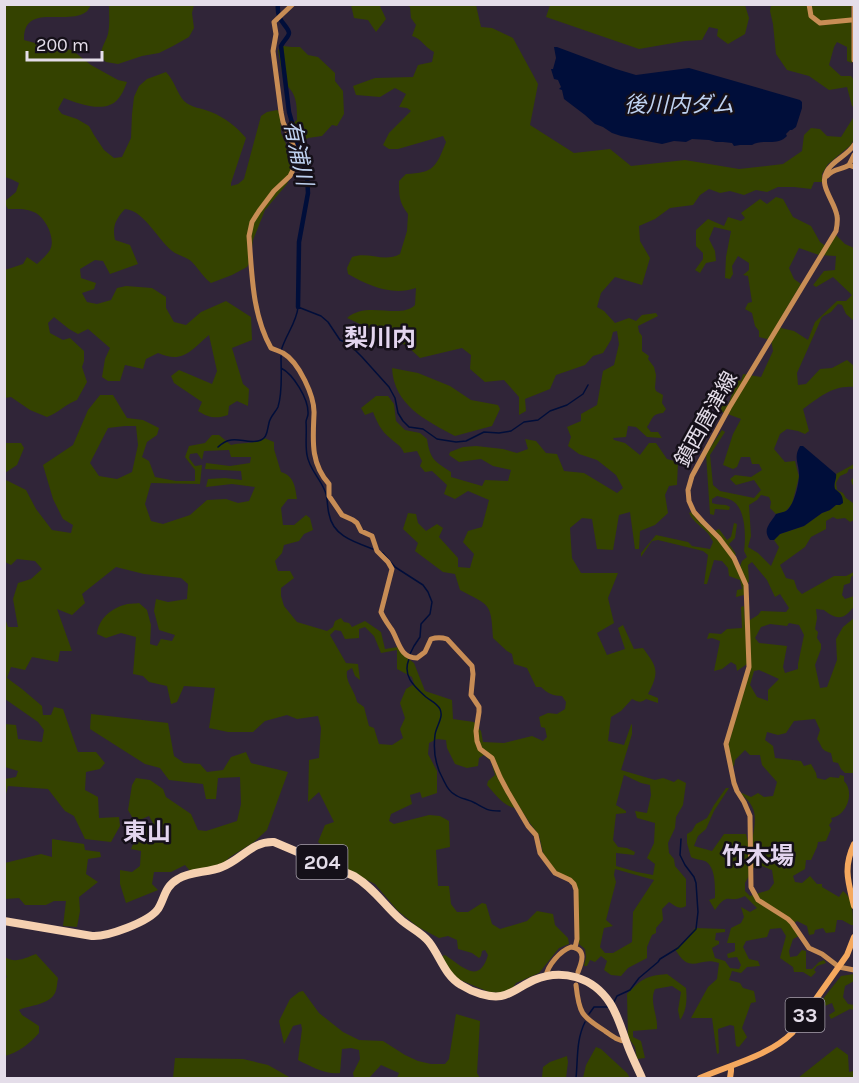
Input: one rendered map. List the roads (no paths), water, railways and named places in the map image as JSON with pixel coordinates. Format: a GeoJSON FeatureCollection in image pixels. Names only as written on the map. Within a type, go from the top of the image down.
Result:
{"type":"FeatureCollection","features":[{"type":"Feature","properties":{"kind":"highway","name":"204"},"geometry":{"type":"LineString","coordinates":[[4,921],[102,936],[142,922],[152,916],[165,892],[178,879],[224,867],[255,846],[274,842],[335,867],[364,882],[403,922],[424,936],[450,976],[464,987],[488,995],[503,996],[546,976],[563,975],[582,978],[599,989],[612,1006],[642,1078]]}},
{"type":"Feature","properties":{"kind":"main road"},"geometry":{"type":"LineString","coordinates":[[855,844],[849,855],[847,866],[847,877],[855,906]]}},
{"type":"Feature","properties":{"kind":"main road","name":"33"},"geometry":{"type":"LineString","coordinates":[[700,1078],[770,1049],[787,1039],[839,967],[855,938]]}},
{"type":"Feature","properties":{"kind":"main road"},"geometry":{"type":"LineString","coordinates":[[730,1066],[730,1078]]}},
{"type":"Feature","properties":{"kind":"street"},"geometry":{"type":"LineString","coordinates":[[293,4],[276,20],[273,51],[283,122],[295,150],[297,164],[290,176],[267,199],[250,228],[254,296],[260,324],[269,346],[284,353],[306,380],[314,411],[312,438],[316,461],[318,469],[329,483],[329,496],[342,515],[357,523],[361,531],[372,536],[377,551],[391,565],[392,574],[381,612],[399,646],[405,654],[417,658],[425,652],[431,639],[439,637],[447,639],[472,666],[471,695],[479,712],[477,741],[480,749],[492,758],[508,792],[528,826],[536,834],[540,853],[555,873],[574,884],[577,939],[575,948]]}},
{"type":"Feature","properties":{"kind":"street"},"geometry":{"type":"LineString","coordinates":[[808,4],[810,16],[820,23],[854,19]]}},
{"type":"Feature","properties":{"kind":"street"},"geometry":{"type":"LineString","coordinates":[[854,4],[855,60]]}},
{"type":"Feature","properties":{"kind":"street"},"geometry":{"type":"LineString","coordinates":[[824,178],[828,169],[850,152],[855,145]]}},
{"type":"Feature","properties":{"kind":"street"},"geometry":{"type":"LineString","coordinates":[[824,178],[833,171],[852,166],[855,155]]}},
{"type":"Feature","properties":{"kind":"street","name":"鎮西唐津線"},"geometry":{"type":"LineString","coordinates":[[824,178],[825,188],[837,216],[836,231],[729,408],[692,476],[688,490],[689,501],[694,512],[719,538],[734,558],[746,585],[749,667],[726,744],[734,783],[750,816],[751,887],[758,900],[792,923],[809,948],[822,954],[839,967]]}},
{"type":"Feature","properties":{"kind":"street"},"geometry":{"type":"LineString","coordinates":[[575,948],[582,957],[578,972]]}},
{"type":"Feature","properties":{"kind":"street"},"geometry":{"type":"LineString","coordinates":[[546,976],[549,967],[562,952],[575,948]]}},
{"type":"Feature","properties":{"kind":"street"},"geometry":{"type":"LineString","coordinates":[[839,967],[855,970]]}},
{"type":"Feature","properties":{"kind":"street"},"geometry":{"type":"LineString","coordinates":[[576,985],[579,1006],[585,1017],[618,1040],[626,1041]]}},
{"type":"Feature","properties":{"kind":"water","name":"後川内ダム"},"geometry":{"type":"Polygon","coordinates":[[[554,47],[636,75],[689,68],[800,100],[802,108],[796,127],[790,130],[783,139],[774,142],[734,146],[732,143],[692,139],[686,142],[674,141],[662,144],[621,136],[595,124],[564,99],[558,80],[554,79],[551,69],[553,69],[556,58],[554,47]]]}},
{"type":"Feature","properties":{"kind":"water"},"geometry":{"type":"Polygon","coordinates":[[[800,446],[803,446],[836,474],[834,485],[841,494],[843,503],[822,513],[804,526],[770,540],[767,533],[769,524],[776,514],[789,508],[796,494],[799,475],[797,454],[800,446]]]}},
{"type":"Feature","properties":{"kind":"waterway","name":"有浦川"},"geometry":{"type":"LineString","coordinates":[[278,4],[280,19],[289,33],[281,46],[289,112],[307,175],[308,193],[299,242],[298,307]]}},
{"type":"Feature","properties":{"kind":"waterway"},"geometry":{"type":"LineString","coordinates":[[281,351],[298,307],[321,316],[340,340],[349,344],[389,387],[395,398],[398,413],[409,427],[423,429],[437,439],[456,442],[466,441],[484,432],[511,431],[524,422],[538,420],[583,394],[588,385]]}},
{"type":"Feature","properties":{"kind":"waterway"},"geometry":{"type":"LineString","coordinates":[[218,447],[228,441],[253,442],[265,436],[280,401],[281,356]]}},
{"type":"Feature","properties":{"kind":"waterway"},"geometry":{"type":"LineString","coordinates":[[281,368],[295,381],[306,401],[308,408],[307,455],[325,491],[331,522],[345,537],[373,549]]}},
{"type":"Feature","properties":{"kind":"waterway"},"geometry":{"type":"LineString","coordinates":[[380,552],[395,567],[423,585],[432,602],[430,614],[421,624],[420,637],[410,654]]}},
{"type":"Feature","properties":{"kind":"waterway"},"geometry":{"type":"LineString","coordinates":[[409,659],[407,671],[410,680],[440,709],[441,716],[435,735],[435,752],[436,763],[447,788],[459,797],[492,811],[500,811]]}},
{"type":"Feature","properties":{"kind":"waterway"},"geometry":{"type":"LineString","coordinates":[[613,1004],[617,996],[630,990],[639,978],[660,959],[678,948],[696,929],[698,912],[696,883],[680,855],[681,839]]}},
{"type":"Feature","properties":{"kind":"waterway"},"geometry":{"type":"LineString","coordinates":[[589,1014],[594,1007],[609,1007]]}},
{"type":"Feature","properties":{"kind":"waterway"},"geometry":{"type":"LineString","coordinates":[[576,1078],[579,1043],[585,1022]]}},
{"type":"Feature","properties":{"kind":"district","name":"梨川内"},"geometry":{"type":"Point","coordinates":[380,338]}},
{"type":"Feature","properties":{"kind":"district","name":"東山"},"geometry":{"type":"Point","coordinates":[147,832]}},
{"type":"Feature","properties":{"kind":"district","name":"竹木場"},"geometry":{"type":"Point","coordinates":[758,856]}}]}
